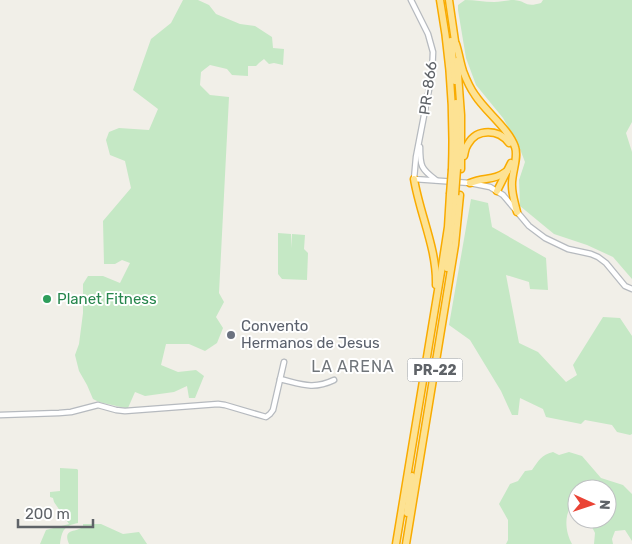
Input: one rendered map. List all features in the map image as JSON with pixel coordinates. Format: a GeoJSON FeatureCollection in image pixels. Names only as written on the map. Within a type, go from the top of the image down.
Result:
{"type":"FeatureCollection","features":[{"type":"Feature","properties":{"kind":"highway","name":"PR-22"},"geometry":{"type":"LineString","coordinates":[[396,544],[458,168],[460,106],[456,44],[445,2]]}},
{"type":"Feature","properties":{"kind":"highway","name":"PR-22"},"geometry":{"type":"LineString","coordinates":[[445,2],[447,47],[458,168]]}},
{"type":"Feature","properties":{"kind":"highway"},"geometry":{"type":"LineString","coordinates":[[456,44],[464,72],[474,93],[508,134],[514,145],[516,155],[511,170],[499,192]]}},
{"type":"Feature","properties":{"kind":"highway"},"geometry":{"type":"LineString","coordinates":[[458,168],[470,141],[485,132],[500,134],[511,148],[512,191],[517,212]]}},
{"type":"Feature","properties":{"kind":"highway"},"geometry":{"type":"LineString","coordinates":[[470,183],[494,178],[511,170]]}},
{"type":"Feature","properties":{"kind":"highway"},"geometry":{"type":"LineString","coordinates":[[414,179],[431,245],[435,269],[436,285],[431,317],[432,332]]}},
{"type":"Feature","properties":{"kind":"highway","name":"PR-22"},"geometry":{"type":"LineString","coordinates":[[406,544],[455,245],[455,195]]}},
{"type":"Feature","properties":{"kind":"highway"},"geometry":{"type":"LineString","coordinates":[[402,544],[422,408],[448,265],[455,195]]}},
{"type":"Feature","properties":{"kind":"street","name":"PR-866"},"geometry":{"type":"LineString","coordinates":[[411,0],[428,34],[433,52],[432,74],[416,156],[414,179]]}},
{"type":"Feature","properties":{"kind":"street"},"geometry":{"type":"LineString","coordinates":[[419,140],[422,166],[437,181]]}},
{"type":"Feature","properties":{"kind":"street"},"geometry":{"type":"LineString","coordinates":[[414,179],[483,184],[499,192],[529,226],[544,238],[568,249],[598,257],[606,263],[625,286],[632,289]]}},
{"type":"Feature","properties":{"kind":"street"},"geometry":{"type":"LineString","coordinates":[[0,415],[71,412],[98,405],[125,411],[218,404],[266,417],[272,410],[284,362]]}},
{"type":"Feature","properties":{"kind":"street"},"geometry":{"type":"LineString","coordinates":[[280,379],[314,386],[324,385],[334,380]]}},
{"type":"Feature","properties":{"kind":"green space"},"geometry":{"type":"Polygon","coordinates":[[[183,0],[198,0],[209,5],[216,14],[240,24],[255,26],[272,37],[273,48],[284,49],[283,65],[269,64],[264,59],[256,66],[248,66],[248,76],[232,75],[227,69],[210,65],[201,72],[200,85],[210,95],[229,97],[219,293],[224,302],[216,317],[223,328],[217,343],[205,351],[189,344],[166,344],[161,365],[178,372],[196,370],[204,376],[195,398],[189,398],[187,386],[174,392],[145,396],[135,392],[128,408],[125,408],[93,399],[79,371],[75,355],[79,344],[83,313],[83,284],[88,276],[103,276],[120,283],[130,263],[122,260],[115,264],[104,264],[103,221],[131,188],[125,161],[110,155],[106,140],[109,132],[119,128],[149,130],[158,109],[133,90],[151,39],[171,23],[183,0]]]}},
{"type":"Feature","properties":{"kind":"green space"},"geometry":{"type":"Polygon","coordinates":[[[465,0],[494,2],[514,0],[532,5],[541,3],[543,0],[632,0],[632,122],[626,133],[632,152],[632,279],[613,257],[587,245],[554,234],[520,206],[519,180],[525,162],[518,144],[503,118],[476,85],[466,58],[458,10],[458,5],[465,0]]]}},
{"type":"Feature","properties":{"kind":"green space"},"geometry":{"type":"Polygon","coordinates":[[[471,199],[488,203],[492,227],[546,258],[548,290],[530,289],[529,282],[506,275],[519,343],[538,352],[566,382],[577,375],[573,365],[603,317],[620,318],[632,336],[632,434],[617,432],[612,425],[585,420],[581,424],[546,417],[543,409],[520,398],[518,415],[512,415],[501,391],[470,340],[449,325],[471,199]]]}},
{"type":"Feature","properties":{"kind":"green space"},"geometry":{"type":"Polygon","coordinates":[[[278,233],[291,234],[291,248],[292,234],[305,235],[304,249],[308,253],[307,280],[282,279],[278,274],[278,233]]]}},
{"type":"Feature","properties":{"kind":"green space"},"geometry":{"type":"Polygon","coordinates":[[[553,452],[559,455],[569,452],[582,456],[601,478],[604,479],[567,479],[566,522],[572,544],[506,544],[508,540],[508,520],[499,504],[510,484],[518,481],[525,471],[532,470],[543,456],[553,452]]]}},
{"type":"Feature","properties":{"kind":"green space"},"geometry":{"type":"Polygon","coordinates":[[[60,468],[78,470],[78,523],[65,529],[60,544],[40,544],[46,530],[69,524],[53,498],[50,497],[50,492],[60,491],[60,468]]]}},
{"type":"Feature","properties":{"kind":"green space"},"geometry":{"type":"Polygon","coordinates":[[[617,483],[623,485],[632,494],[632,541],[625,530],[615,531],[612,539],[613,544],[594,544],[595,533],[593,529],[617,529],[617,483]]]}},
{"type":"Feature","properties":{"kind":"green space"},"geometry":{"type":"Polygon","coordinates":[[[83,524],[101,524],[123,534],[139,532],[147,544],[69,544],[68,533],[80,529],[83,527],[83,524]]]}},
{"type":"Feature","properties":{"kind":"place","name":"Planet Fitness"},"geometry":{"type":"Point","coordinates":[47,299]}},
{"type":"Feature","properties":{"kind":"place","name":"Convento Hermanos de Jesus"},"geometry":{"type":"Point","coordinates":[231,335]}},
{"type":"Feature","properties":{"kind":"district","name":"LA ARENA"},"geometry":{"type":"Point","coordinates":[353,366]}}]}
